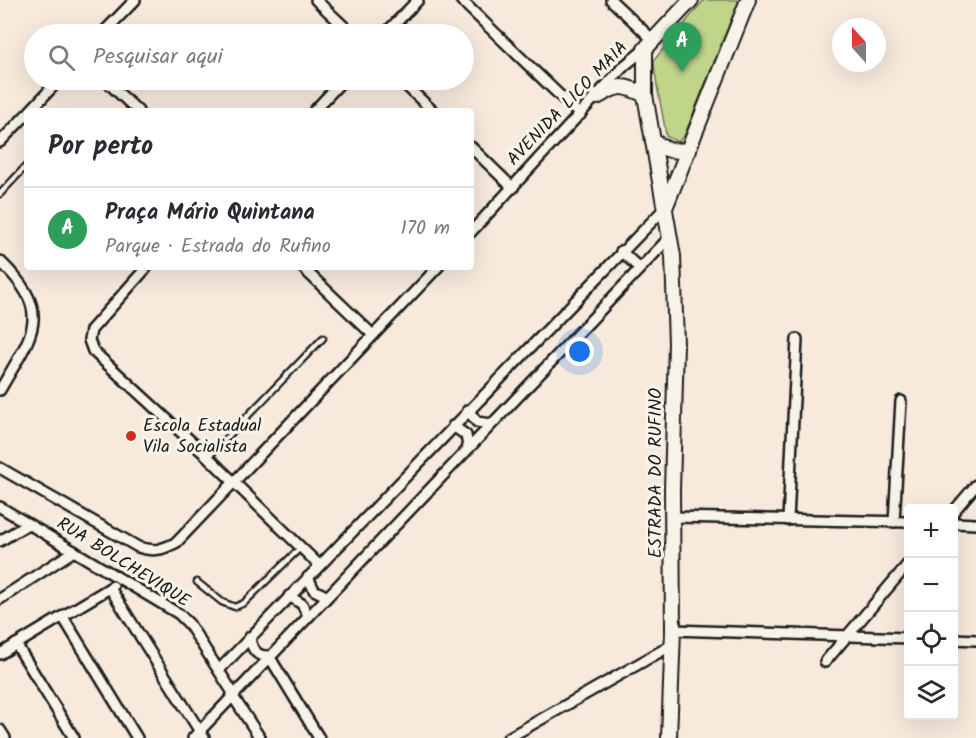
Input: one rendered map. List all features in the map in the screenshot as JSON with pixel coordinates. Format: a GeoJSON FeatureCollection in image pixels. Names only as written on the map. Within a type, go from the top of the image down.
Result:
{"type":"FeatureCollection","features":[{"type":"Feature","properties":{"kind":"street"},"geometry":{"type":"LineString","coordinates":[[112,24],[135,0]]}},
{"type":"Feature","properties":{"kind":"street"},"geometry":{"type":"LineString","coordinates":[[316,0],[341,24]]}},
{"type":"Feature","properties":{"kind":"street"},"geometry":{"type":"LineString","coordinates":[[395,24],[418,0]]}},
{"type":"Feature","properties":{"kind":"street"},"geometry":{"type":"LineString","coordinates":[[461,0],[580,115]]}},
{"type":"Feature","properties":{"kind":"street"},"geometry":{"type":"LineString","coordinates":[[611,0],[649,44]]}},
{"type":"Feature","properties":{"kind":"street","name":"AVENIDA LICO MAIA"},"geometry":{"type":"LineString","coordinates":[[474,229],[624,66],[649,44],[691,0]]}},
{"type":"Feature","properties":{"kind":"street"},"geometry":{"type":"LineString","coordinates":[[219,670],[621,250],[665,208],[748,0]]}},
{"type":"Feature","properties":{"kind":"street","name":"ESTRADA DO RUFINO"},"geometry":{"type":"LineString","coordinates":[[649,44],[645,95],[673,256],[676,344],[673,630],[669,738]]}},
{"type":"Feature","properties":{"kind":"street"},"geometry":{"type":"LineString","coordinates":[[597,97],[614,87],[624,86],[645,95]]}},
{"type":"Feature","properties":{"kind":"street"},"geometry":{"type":"LineString","coordinates":[[32,108],[49,90]]}},
{"type":"Feature","properties":{"kind":"street"},"geometry":{"type":"LineString","coordinates":[[116,90],[135,108]]}},
{"type":"Feature","properties":{"kind":"street"},"geometry":{"type":"LineString","coordinates":[[317,108],[334,90]]}},
{"type":"Feature","properties":{"kind":"street"},"geometry":{"type":"LineString","coordinates":[[410,90],[430,108]]}},
{"type":"Feature","properties":{"kind":"street"},"geometry":{"type":"LineString","coordinates":[[0,142],[24,116]]}},
{"type":"Feature","properties":{"kind":"street"},"geometry":{"type":"LineString","coordinates":[[653,140],[662,149],[674,152],[689,150]]}},
{"type":"Feature","properties":{"kind":"street"},"geometry":{"type":"LineString","coordinates":[[474,150],[513,188]]}},
{"type":"Feature","properties":{"kind":"street"},"geometry":{"type":"LineString","coordinates":[[110,588],[199,736],[233,694],[670,237]]}},
{"type":"Feature","properties":{"kind":"street"},"geometry":{"type":"LineString","coordinates":[[621,250],[639,268]]}},
{"type":"Feature","properties":{"kind":"street"},"geometry":{"type":"LineString","coordinates":[[0,261],[25,287],[33,315],[33,329],[28,342],[1,385]]}},
{"type":"Feature","properties":{"kind":"street"},"geometry":{"type":"LineString","coordinates":[[144,270],[103,313],[91,330],[89,340],[93,351],[320,565]]}},
{"type":"Feature","properties":{"kind":"street"},"geometry":{"type":"LineString","coordinates":[[305,270],[373,335]]}},
{"type":"Feature","properties":{"kind":"street"},"geometry":{"type":"LineString","coordinates":[[0,468],[138,547],[153,552],[166,548],[177,542],[435,270]]}},
{"type":"Feature","properties":{"kind":"street"},"geometry":{"type":"LineString","coordinates":[[788,520],[797,339]]}},
{"type":"Feature","properties":{"kind":"street"},"geometry":{"type":"LineString","coordinates":[[894,522],[901,401]]}},
{"type":"Feature","properties":{"kind":"street"},"geometry":{"type":"LineString","coordinates":[[468,410],[477,422],[491,424]]}},
{"type":"Feature","properties":{"kind":"street"},"geometry":{"type":"LineString","coordinates":[[453,426],[466,435],[468,447]]}},
{"type":"Feature","properties":{"kind":"street"},"geometry":{"type":"LineString","coordinates":[[958,506],[976,485]]}},
{"type":"Feature","properties":{"kind":"street","name":"RUA BOLCHEVIQUE"},"geometry":{"type":"LineString","coordinates":[[0,507],[179,614],[189,624],[260,738]]}},
{"type":"Feature","properties":{"kind":"street"},"geometry":{"type":"LineString","coordinates":[[673,517],[904,522]]}},
{"type":"Feature","properties":{"kind":"street"},"geometry":{"type":"LineString","coordinates":[[0,541],[28,524]]}},
{"type":"Feature","properties":{"kind":"street"},"geometry":{"type":"LineString","coordinates":[[958,524],[976,524]]}},
{"type":"Feature","properties":{"kind":"street"},"geometry":{"type":"LineString","coordinates":[[0,599],[74,551]]}},
{"type":"Feature","properties":{"kind":"street"},"geometry":{"type":"LineString","coordinates":[[825,662],[904,570]]}},
{"type":"Feature","properties":{"kind":"street"},"geometry":{"type":"LineString","coordinates":[[308,577],[314,590],[326,596]]}},
{"type":"Feature","properties":{"kind":"street"},"geometry":{"type":"LineString","coordinates":[[0,654],[122,579]]}},
{"type":"Feature","properties":{"kind":"street"},"geometry":{"type":"LineString","coordinates":[[290,596],[302,604],[308,616]]}},
{"type":"Feature","properties":{"kind":"street"},"geometry":{"type":"LineString","coordinates":[[63,616],[137,738]]}},
{"type":"Feature","properties":{"kind":"street"},"geometry":{"type":"LineString","coordinates":[[673,630],[904,638]]}},
{"type":"Feature","properties":{"kind":"street"},"geometry":{"type":"LineString","coordinates":[[250,637],[255,652],[263,657],[269,656]]}},
{"type":"Feature","properties":{"kind":"street"},"geometry":{"type":"LineString","coordinates":[[958,639],[976,640]]}},
{"type":"Feature","properties":{"kind":"street"},"geometry":{"type":"LineString","coordinates":[[16,644],[74,738]]}},
{"type":"Feature","properties":{"kind":"street"},"geometry":{"type":"LineString","coordinates":[[508,738],[672,645]]}},
{"type":"Feature","properties":{"kind":"street"},"geometry":{"type":"LineString","coordinates":[[269,656],[319,738]]}},
{"type":"Feature","properties":{"kind":"street"},"geometry":{"type":"LineString","coordinates":[[0,730],[5,738]]}},
{"type":"Feature","properties":{"kind":"lane"},"geometry":{"type":"LineString","coordinates":[[0,194],[24,168]]}},
{"type":"Feature","properties":{"kind":"lane"},"geometry":{"type":"LineString","coordinates":[[208,457],[323,338]]}},
{"type":"Feature","properties":{"kind":"lane"},"geometry":{"type":"LineString","coordinates":[[197,582],[222,602],[235,607],[244,603],[301,547]]}},
{"type":"Feature","properties":{"kind":"green space"},"geometry":{"type":"Polygon","coordinates":[[[704,0],[739,0],[684,136],[678,142],[666,136],[654,60],[704,0]]]}},
{"type":"Feature","properties":{"kind":"place","name":"Praça Mário Quintana"},"geometry":{"type":"Point","coordinates":[682,72]}},
{"type":"Feature","properties":{"kind":"place","name":"Escola Estadual Vila Socialista"},"geometry":{"type":"Point","coordinates":[131,436]}}]}
